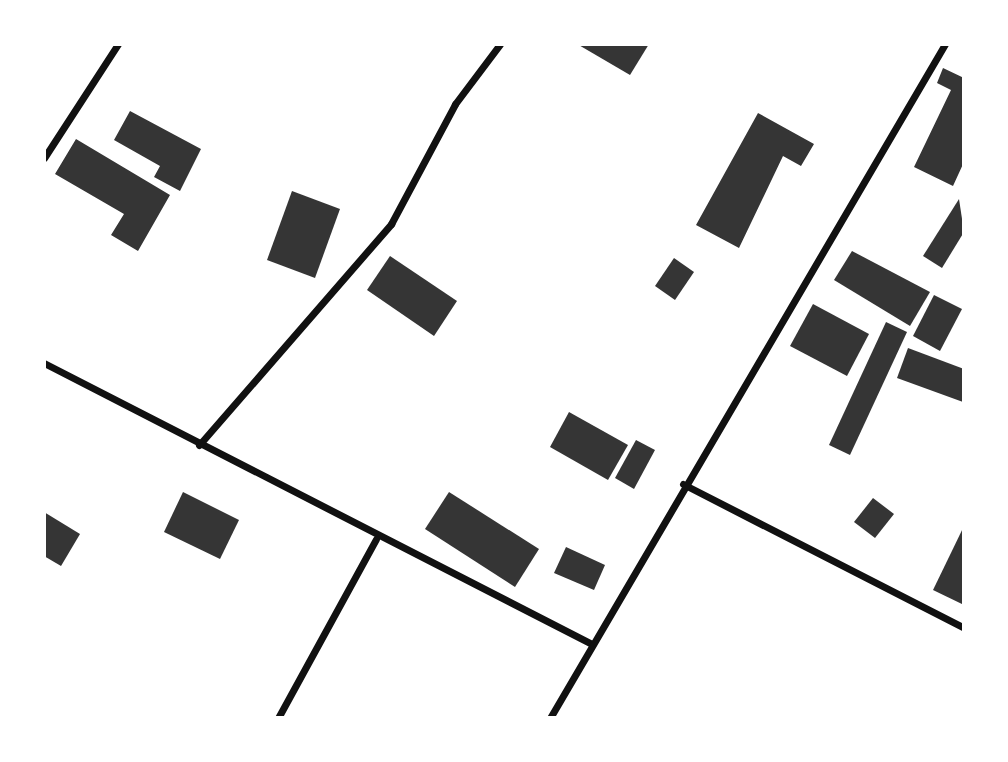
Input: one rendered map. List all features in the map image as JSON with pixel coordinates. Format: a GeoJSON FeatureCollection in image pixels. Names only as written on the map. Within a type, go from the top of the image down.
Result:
{"type":"FeatureCollection","features":[{"type":"Feature","properties":{"kind":"street"},"geometry":{"type":"LineString","coordinates":[[44,158],[118,44]]}},
{"type":"Feature","properties":{"kind":"street"},"geometry":{"type":"LineString","coordinates":[[199,445],[391,224],[455,104],[500,44]]}},
{"type":"Feature","properties":{"kind":"street"},"geometry":{"type":"LineString","coordinates":[[550,718],[683,484],[945,44]]}},
{"type":"Feature","properties":{"kind":"street"},"geometry":{"type":"LineString","coordinates":[[44,363],[376,539],[592,644]]}},
{"type":"Feature","properties":{"kind":"street"},"geometry":{"type":"LineString","coordinates":[[683,484],[964,628]]}},
{"type":"Feature","properties":{"kind":"street"},"geometry":{"type":"LineString","coordinates":[[278,718],[376,539]]}},
{"type":"Feature","properties":{"kind":"building"},"geometry":{"type":"Polygon","coordinates":[[[577,44],[649,44],[630,75],[577,44]]]}},
{"type":"Feature","properties":{"kind":"building"},"geometry":{"type":"Polygon","coordinates":[[[943,68],[964,78],[964,162],[953,186],[914,167],[951,90],[937,83],[943,68]]]}},
{"type":"Feature","properties":{"kind":"building"},"geometry":{"type":"Polygon","coordinates":[[[130,111],[201,149],[180,191],[154,177],[160,166],[114,140],[130,111]]]}},
{"type":"Feature","properties":{"kind":"building"},"geometry":{"type":"Polygon","coordinates":[[[758,113],[814,144],[801,166],[783,156],[739,248],[696,225],[758,113]]]}},
{"type":"Feature","properties":{"kind":"building"},"geometry":{"type":"Polygon","coordinates":[[[76,139],[170,195],[138,251],[111,235],[124,214],[55,174],[76,139]]]}},
{"type":"Feature","properties":{"kind":"building"},"geometry":{"type":"Polygon","coordinates":[[[292,191],[340,209],[315,278],[267,260],[292,191]]]}},
{"type":"Feature","properties":{"kind":"building"},"geometry":{"type":"Polygon","coordinates":[[[959,199],[964,232],[942,268],[923,256],[959,199]]]}},
{"type":"Feature","properties":{"kind":"building"},"geometry":{"type":"Polygon","coordinates":[[[852,251],[930,292],[910,326],[834,280],[852,251]]]}},
{"type":"Feature","properties":{"kind":"building"},"geometry":{"type":"Polygon","coordinates":[[[390,256],[457,301],[434,336],[367,290],[390,256]]]}},
{"type":"Feature","properties":{"kind":"building"},"geometry":{"type":"Polygon","coordinates":[[[674,258],[694,272],[675,300],[655,286],[674,258]]]}},
{"type":"Feature","properties":{"kind":"building"},"geometry":{"type":"Polygon","coordinates":[[[934,295],[962,309],[940,351],[913,336],[934,295]]]}},
{"type":"Feature","properties":{"kind":"building"},"geometry":{"type":"Polygon","coordinates":[[[813,304],[869,334],[847,376],[790,346],[813,304]]]}},
{"type":"Feature","properties":{"kind":"building"},"geometry":{"type":"Polygon","coordinates":[[[886,322],[907,332],[850,455],[829,445],[886,322]]]}},
{"type":"Feature","properties":{"kind":"building"},"geometry":{"type":"Polygon","coordinates":[[[908,348],[964,369],[963,402],[897,378],[908,348]]]}},
{"type":"Feature","properties":{"kind":"building"},"geometry":{"type":"Polygon","coordinates":[[[569,412],[628,445],[608,480],[550,447],[569,412]]]}},
{"type":"Feature","properties":{"kind":"building"},"geometry":{"type":"Polygon","coordinates":[[[636,440],[655,450],[634,489],[615,478],[636,440]]]}},
{"type":"Feature","properties":{"kind":"building"},"geometry":{"type":"Polygon","coordinates":[[[183,492],[239,520],[220,559],[164,532],[183,492]]]}},
{"type":"Feature","properties":{"kind":"building"},"geometry":{"type":"Polygon","coordinates":[[[449,492],[539,549],[515,587],[425,529],[449,492]]]}},
{"type":"Feature","properties":{"kind":"building"},"geometry":{"type":"Polygon","coordinates":[[[873,498],[894,514],[875,538],[854,522],[873,498]]]}},
{"type":"Feature","properties":{"kind":"building"},"geometry":{"type":"Polygon","coordinates":[[[44,512],[80,534],[61,566],[44,556],[44,512]]]}},
{"type":"Feature","properties":{"kind":"building"},"geometry":{"type":"Polygon","coordinates":[[[964,526],[964,605],[933,590],[964,526]]]}},
{"type":"Feature","properties":{"kind":"building"},"geometry":{"type":"Polygon","coordinates":[[[566,547],[605,565],[594,590],[554,573],[566,547]]]}}]}
